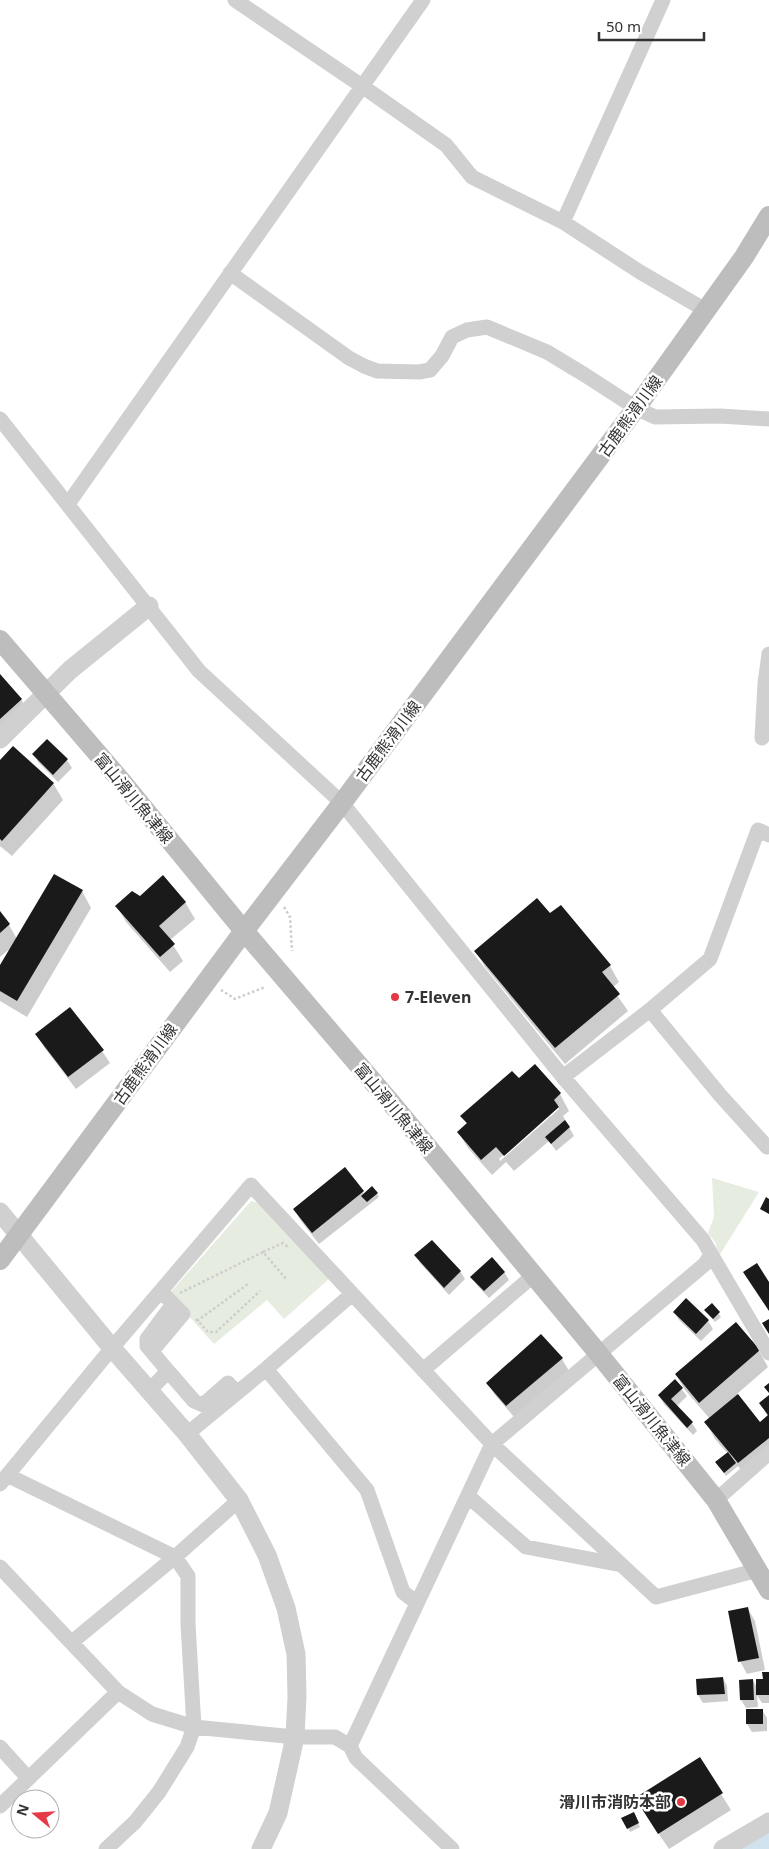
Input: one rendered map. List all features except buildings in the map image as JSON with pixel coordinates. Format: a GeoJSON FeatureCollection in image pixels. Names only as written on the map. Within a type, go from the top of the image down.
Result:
{"type":"FeatureCollection","features":[{"type":"Feature","properties":{"kind":"main road","name":"古鹿熊滑川線"},"geometry":{"type":"LineString","coordinates":[[0,1260],[244,930],[342,803],[636,408],[707,311],[769,216]]}},
{"type":"Feature","properties":{"kind":"main road","name":"富山滑川魚津線"},"geometry":{"type":"LineString","coordinates":[[0,640],[123,783],[598,1353],[716,1500],[765,1579]]}},
{"type":"Feature","properties":{"kind":"street"},"geometry":{"type":"LineString","coordinates":[[235,0],[446,145],[472,177],[563,222],[640,272],[707,311]]}},
{"type":"Feature","properties":{"kind":"street"},"geometry":{"type":"LineString","coordinates":[[68,504],[423,0]]}},
{"type":"Feature","properties":{"kind":"street"},"geometry":{"type":"LineString","coordinates":[[563,222],[663,0]]}},
{"type":"Feature","properties":{"kind":"street"},"geometry":{"type":"LineString","coordinates":[[230,274],[349,358],[377,370],[419,372],[430,370],[442,356],[452,337],[467,330],[487,328],[547,352],[636,408],[655,416],[720,416],[769,419]]}},
{"type":"Feature","properties":{"kind":"street"},"geometry":{"type":"LineString","coordinates":[[0,419],[149,606],[199,672],[342,803],[564,1077],[703,1240],[769,1353]]}},
{"type":"Feature","properties":{"kind":"street"},"geometry":{"type":"LineString","coordinates":[[0,739],[70,670],[149,606]]}},
{"type":"Feature","properties":{"kind":"street"},"geometry":{"type":"LineString","coordinates":[[762,738],[765,683],[769,654]]}},
{"type":"Feature","properties":{"kind":"street"},"geometry":{"type":"LineString","coordinates":[[564,1077],[650,1010],[710,959],[758,830],[769,835]]}},
{"type":"Feature","properties":{"kind":"street"},"geometry":{"type":"LineString","coordinates":[[650,1010],[720,1095],[767,1147],[769,1146]]}},
{"type":"Feature","properties":{"kind":"street"},"geometry":{"type":"LineString","coordinates":[[106,1849],[135,1822],[160,1792],[187,1748],[194,1727],[188,1624],[188,1576],[175,1557],[4,1479],[251,1184],[492,1444],[656,1597],[765,1579]]}},
{"type":"Feature","properties":{"kind":"street"},"geometry":{"type":"LineString","coordinates":[[0,1212],[112,1348],[187,1434],[239,1500],[267,1555],[286,1608],[296,1654],[296,1737],[278,1813],[261,1849]]}},
{"type":"Feature","properties":{"kind":"street"},"geometry":{"type":"LineString","coordinates":[[350,1746],[492,1444],[705,1264],[711,1254]]}},
{"type":"Feature","properties":{"kind":"street"},"geometry":{"type":"LineString","coordinates":[[423,1370],[534,1275]]}},
{"type":"Feature","properties":{"kind":"street"},"geometry":{"type":"LineString","coordinates":[[164,1286],[186,1310],[147,1339],[148,1346],[194,1402],[203,1405],[228,1383],[237,1393]]}},
{"type":"Feature","properties":{"kind":"street"},"geometry":{"type":"LineString","coordinates":[[187,1434],[266,1369],[352,1294]]}},
{"type":"Feature","properties":{"kind":"street"},"geometry":{"type":"LineString","coordinates":[[266,1369],[367,1490],[403,1592],[417,1603]]}},
{"type":"Feature","properties":{"kind":"street"},"geometry":{"type":"LineString","coordinates":[[149,1390],[168,1371]]}},
{"type":"Feature","properties":{"kind":"street"},"geometry":{"type":"LineString","coordinates":[[716,1500],[769,1453]]}},
{"type":"Feature","properties":{"kind":"street"},"geometry":{"type":"LineString","coordinates":[[468,1496],[526,1547],[622,1565]]}},
{"type":"Feature","properties":{"kind":"street"},"geometry":{"type":"LineString","coordinates":[[72,1642],[175,1557],[239,1500]]}},
{"type":"Feature","properties":{"kind":"street"},"geometry":{"type":"LineString","coordinates":[[0,1567],[118,1692],[152,1714],[194,1727],[296,1737],[335,1738],[350,1746],[356,1758],[452,1849]]}},
{"type":"Feature","properties":{"kind":"street"},"geometry":{"type":"LineString","coordinates":[[0,1806],[118,1692]]}},
{"type":"Feature","properties":{"kind":"street"},"geometry":{"type":"LineString","coordinates":[[0,1747],[28,1778]]}},
{"type":"Feature","properties":{"kind":"street"},"geometry":{"type":"LineString","coordinates":[[724,1849],[769,1822]]}},
{"type":"Feature","properties":{"kind":"path"},"geometry":{"type":"LineString","coordinates":[[283,906],[290,918],[292,952]]}},
{"type":"Feature","properties":{"kind":"path"},"geometry":{"type":"LineString","coordinates":[[218,988],[235,999],[266,987]]}},
{"type":"Feature","properties":{"kind":"path"},"geometry":{"type":"LineString","coordinates":[[186,1310],[263,1252],[283,1243],[290,1250]]}},
{"type":"Feature","properties":{"kind":"path"},"geometry":{"type":"LineString","coordinates":[[263,1252],[287,1280]]}},
{"type":"Feature","properties":{"kind":"path"},"geometry":{"type":"LineString","coordinates":[[186,1310],[248,1284]]}},
{"type":"Feature","properties":{"kind":"path"},"geometry":{"type":"LineString","coordinates":[[164,1286],[208,1332],[216,1332],[260,1291]]}},
{"type":"Feature","properties":{"kind":"shaded area"},"geometry":{"type":"Polygon","coordinates":[[[712,1178],[759,1192],[719,1256],[715,1242],[708,1233],[714,1217],[712,1178]]]}},
{"type":"Feature","properties":{"kind":"shaded area"},"geometry":{"type":"Polygon","coordinates":[[[251,1201],[259,1203],[330,1278],[284,1319],[267,1300],[214,1344],[169,1294],[251,1201]]]}},
{"type":"Feature","properties":{"kind":"waterway"},"geometry":{"type":"LineString","coordinates":[[754,1849],[769,1840]]}},
{"type":"Feature","properties":{"kind":"place","name":"7-Eleven"},"geometry":{"type":"Point","coordinates":[395,997]}},
{"type":"Feature","properties":{"kind":"place","name":"滑川市消防本部"},"geometry":{"type":"Point","coordinates":[681,1802]}}]}
